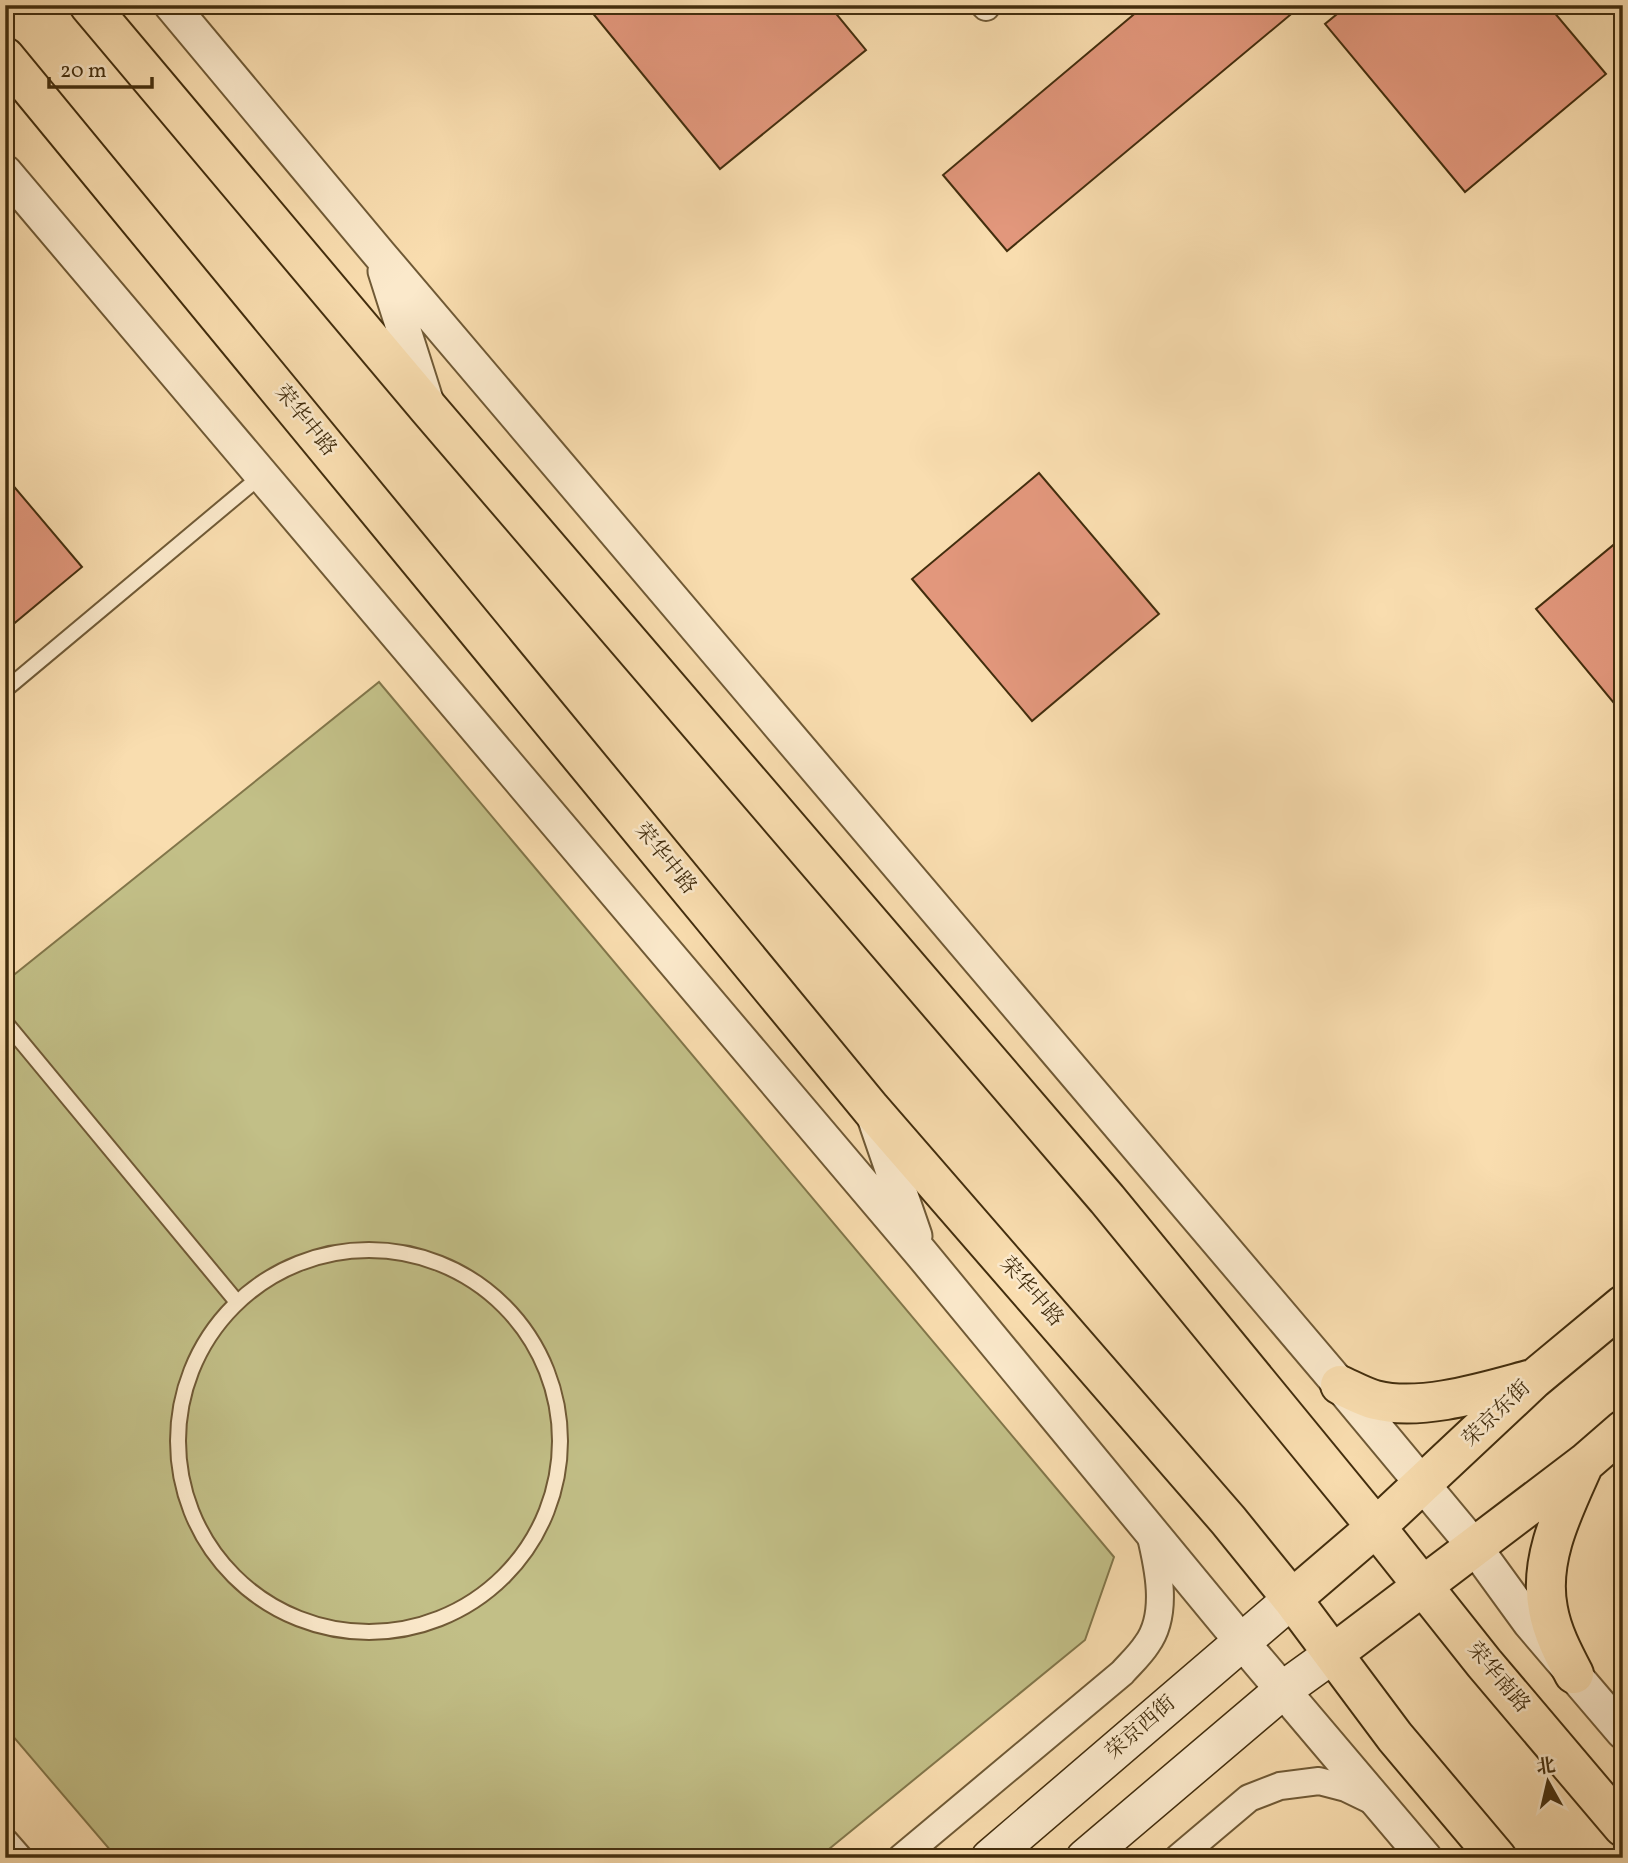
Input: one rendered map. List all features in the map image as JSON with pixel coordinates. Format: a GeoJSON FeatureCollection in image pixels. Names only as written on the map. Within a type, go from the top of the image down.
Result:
{"type":"FeatureCollection","features":[{"type":"Feature","properties":{"kind":"main road"},"geometry":{"type":"LineString","coordinates":[[89,5],[429,409],[1107,1199],[1376,1527]]}},
{"type":"Feature","properties":{"kind":"main road","name":"荣华中路"},"geometry":{"type":"LineString","coordinates":[[5,57],[871,1109],[1228,1520],[1333,1654]]}},
{"type":"Feature","properties":{"kind":"main road","name":"荣京东街"},"geometry":{"type":"LineString","coordinates":[[1292,1599],[1376,1527],[1534,1378],[1623,1305]]}},
{"type":"Feature","properties":{"kind":"main road"},"geometry":{"type":"LineString","coordinates":[[1340,1385],[1376,1400],[1407,1403],[1457,1399],[1534,1378]]}},
{"type":"Feature","properties":{"kind":"main road"},"geometry":{"type":"LineString","coordinates":[[1085,1858],[1283,1689],[1423,1586],[1623,1430]]}},
{"type":"Feature","properties":{"kind":"main road"},"geometry":{"type":"LineString","coordinates":[[1574,1674],[1557,1642],[1548,1608],[1546,1582],[1552,1547],[1563,1512],[1585,1462]]}},
{"type":"Feature","properties":{"kind":"main road","name":"荣华南路"},"geometry":{"type":"LineString","coordinates":[[1376,1527],[1484,1662],[1623,1827]]}},
{"type":"Feature","properties":{"kind":"main road","name":"荣京西街"},"geometry":{"type":"LineString","coordinates":[[990,1858],[1292,1599]]}},
{"type":"Feature","properties":{"kind":"main road"},"geometry":{"type":"LineString","coordinates":[[1333,1654],[1395,1737],[1497,1858]]}},
{"type":"Feature","properties":{"kind":"street"},"geometry":{"type":"LineString","coordinates":[[171,5],[380,255],[1340,1385],[1474,1546],[1530,1623],[1623,1732]]}},
{"type":"Feature","properties":{"kind":"street"},"geometry":{"type":"LineString","coordinates":[[5,172],[920,1253],[1425,1858]]}},
{"type":"Feature","properties":{"kind":"street"},"geometry":{"type":"LineString","coordinates":[[380,255],[429,409]]}},
{"type":"Feature","properties":{"kind":"street"},"geometry":{"type":"LineString","coordinates":[[871,1109],[920,1253]]}},
{"type":"Feature","properties":{"kind":"street"},"geometry":{"type":"LineString","coordinates":[[901,1858],[1122,1673],[1149,1643],[1161,1598],[1158,1565],[1149,1528]]}},
{"type":"Feature","properties":{"kind":"street"},"geometry":{"type":"LineString","coordinates":[[1178,1858],[1250,1798],[1280,1786],[1319,1781],[1346,1788],[1380,1805]]}},
{"type":"Feature","properties":{"kind":"street"},"geometry":{"type":"LineString","coordinates":[[5,1842],[19,1858]]}},
{"type":"Feature","properties":{"kind":"lane"},"geometry":{"type":"LineString","coordinates":[[5,690],[262,475]]}},
{"type":"Feature","properties":{"kind":"lane"},"geometry":{"type":"LineString","coordinates":[[5,1022],[237,1302]]}},
{"type":"Feature","properties":{"kind":"lane"},"geometry":{"type":"LineString","coordinates":[[351,1250],[415,1255],[473,1280],[520,1322],[551,1378],[562,1440],[552,1503],[522,1558],[475,1602],[417,1627],[354,1633],[293,1618],[240,1583],[200,1534],[180,1475],[179,1450],[179,1412],[199,1352],[237,1302],[290,1267],[351,1250]]}},
{"type":"Feature","properties":{"kind":"shaded area"},"geometry":{"type":"Polygon","coordinates":[[[379,682],[1114,1557],[1085,1640],[818,1858],[117,1858],[5,1727],[5,982],[379,682]]]}},
{"type":"Feature","properties":{"kind":"building"},"geometry":{"type":"Polygon","coordinates":[[[586,5],[829,5],[866,50],[720,169],[586,5]]]}},
{"type":"Feature","properties":{"kind":"building"},"geometry":{"type":"Polygon","coordinates":[[[1145,5],[1302,5],[1007,251],[943,175],[1145,5]]]}},
{"type":"Feature","properties":{"kind":"building"},"geometry":{"type":"Polygon","coordinates":[[[1348,5],[1548,5],[1606,74],[1465,192],[1325,24],[1348,5]]]}},
{"type":"Feature","properties":{"kind":"building"},"geometry":{"type":"Polygon","coordinates":[[[1039,473],[1159,614],[1032,721],[912,579],[1039,473]]]}},
{"type":"Feature","properties":{"kind":"building"},"geometry":{"type":"Polygon","coordinates":[[[5,476],[82,567],[5,631],[5,476]]]}},
{"type":"Feature","properties":{"kind":"building"},"geometry":{"type":"Polygon","coordinates":[[[1623,537],[1623,714],[1536,609],[1623,537]]]}}]}
